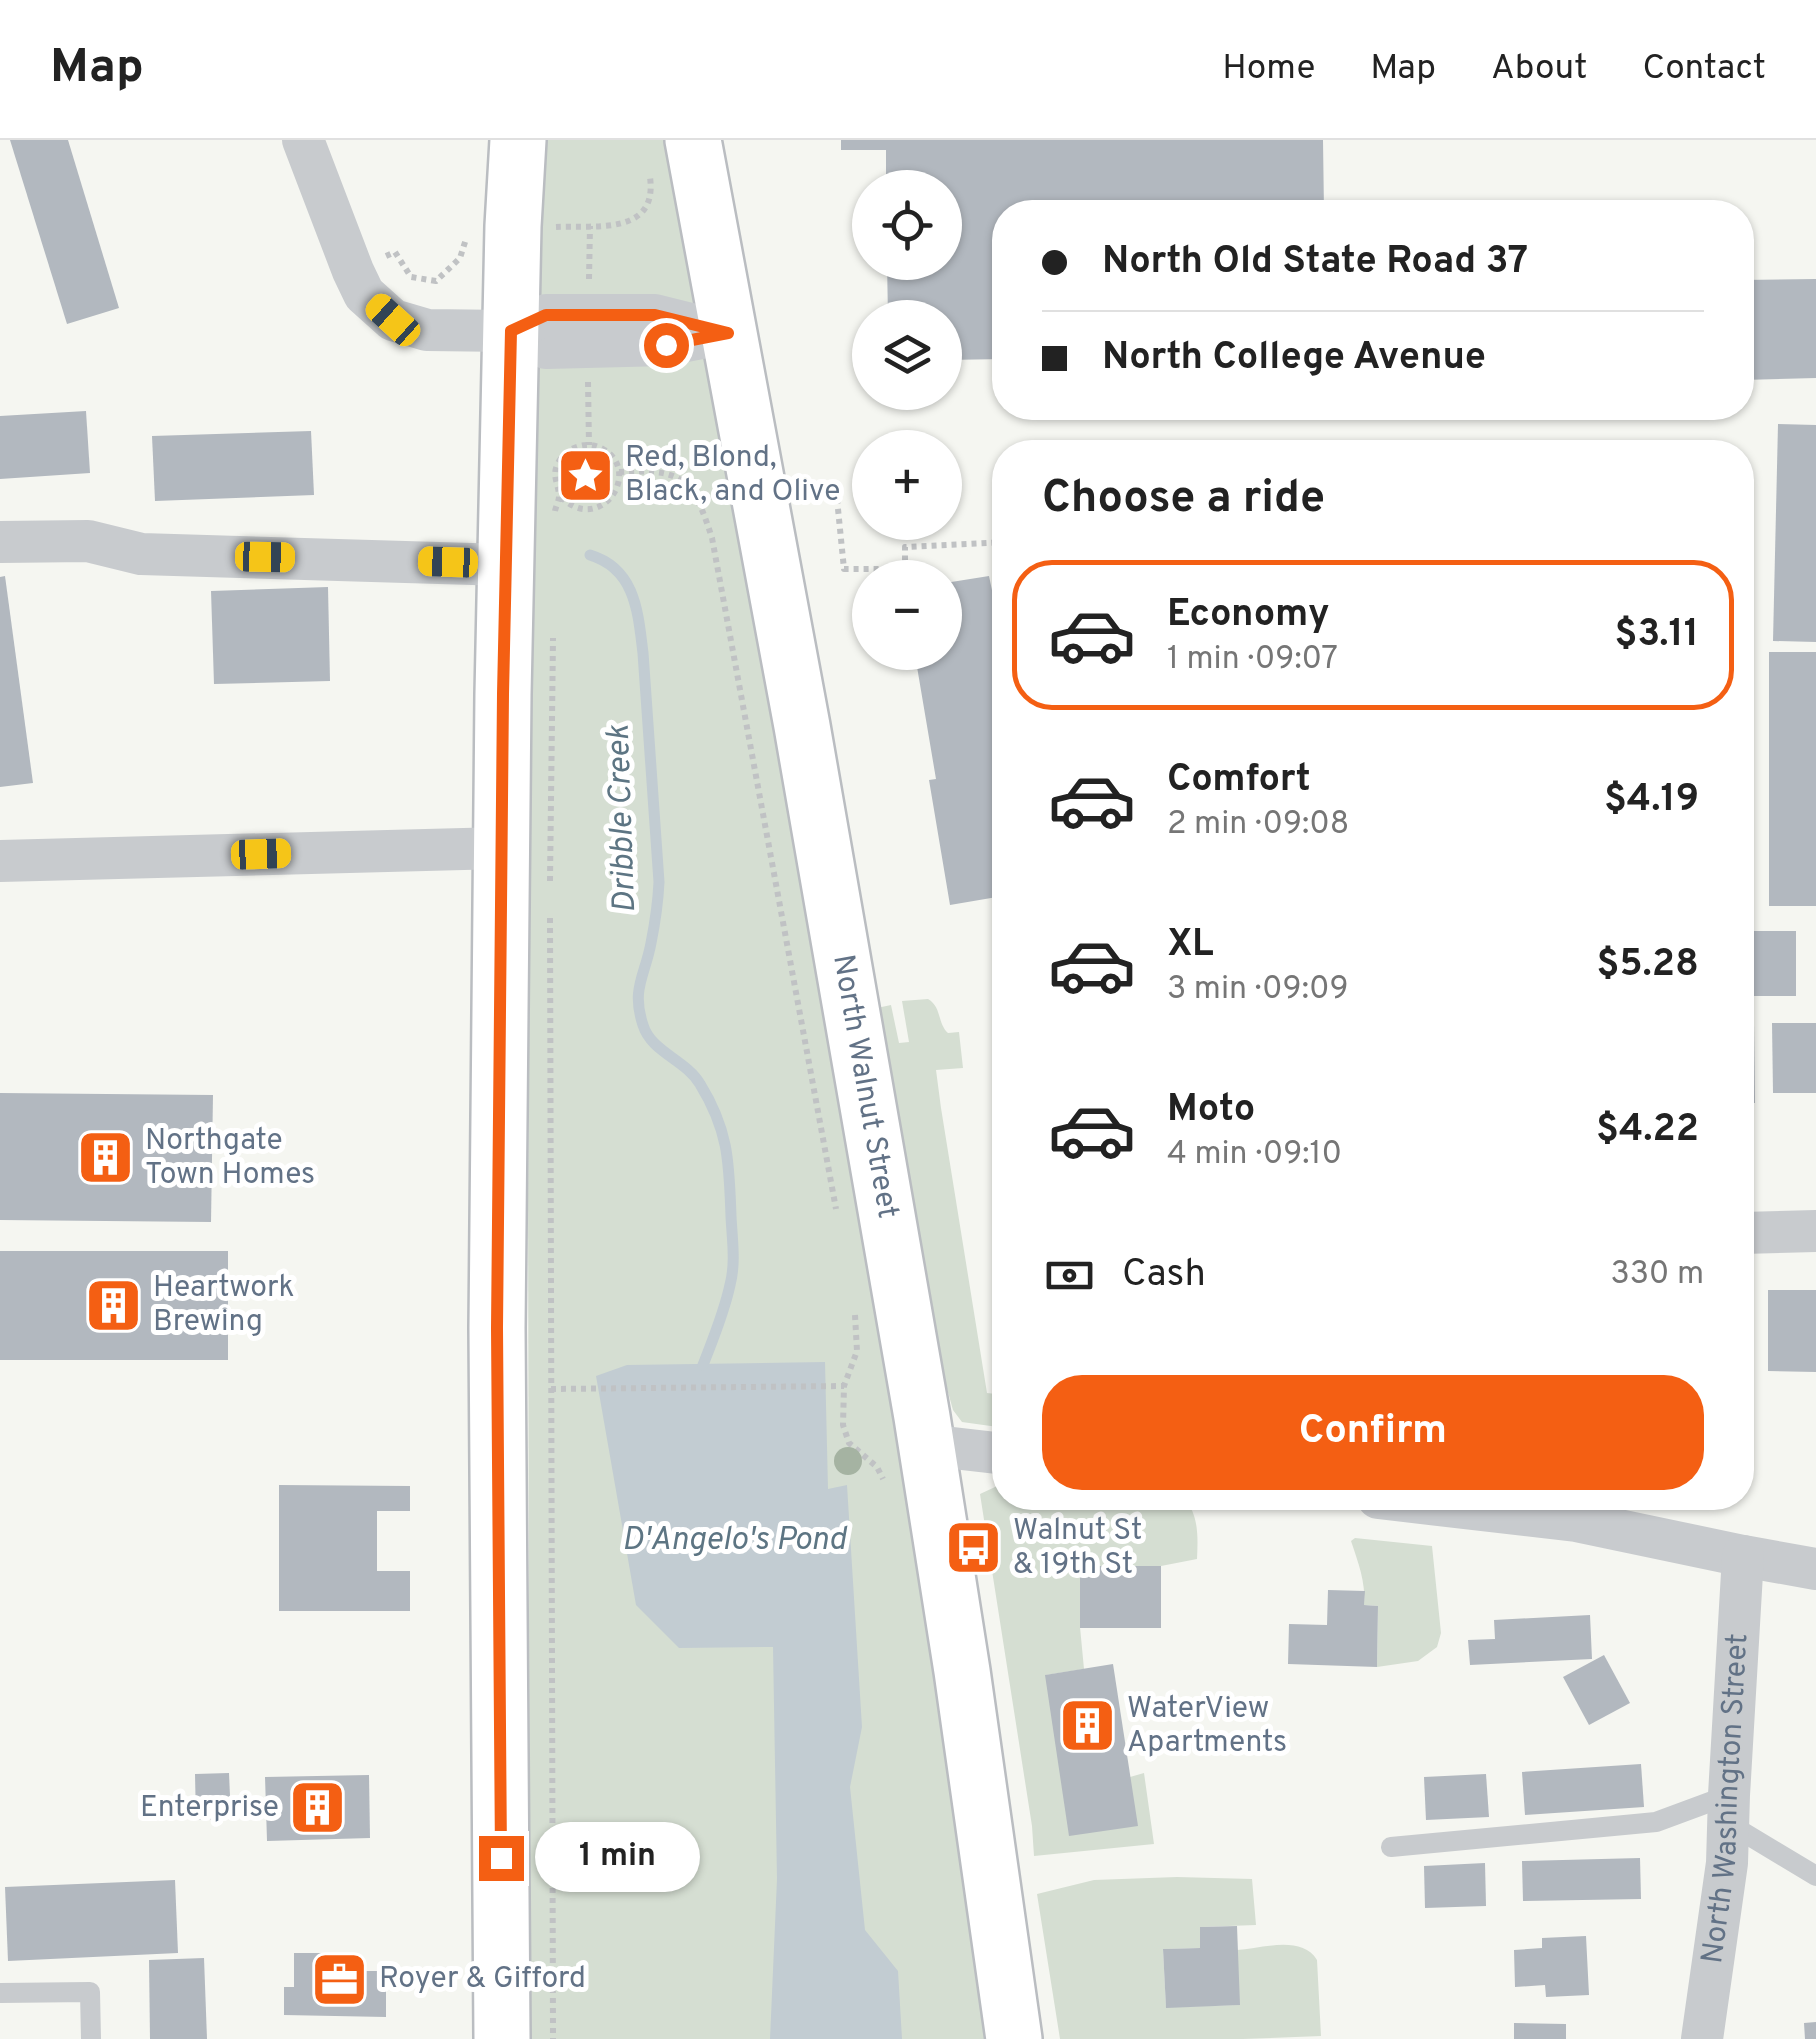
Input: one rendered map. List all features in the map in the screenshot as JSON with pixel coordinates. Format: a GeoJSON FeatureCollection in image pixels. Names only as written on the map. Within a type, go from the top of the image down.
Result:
{"type":"FeatureCollection","features":[{"type":"Feature","properties":{"kind":"main road"},"geometry":{"type":"LineString","coordinates":[[502,2039],[496,1406],[506,564],[518,140]]}},
{"type":"Feature","properties":{"kind":"main road","name":"North Walnut Street"},"geometry":{"type":"LineString","coordinates":[[693,140],[823,842],[926,1445],[1014,2039]]}},
{"type":"Feature","properties":{"kind":"street"},"geometry":{"type":"LineString","coordinates":[[302,140],[364,294],[393,320],[427,330],[511,331],[546,348],[666,345],[728,333]]}},
{"type":"Feature","properties":{"kind":"street"},"geometry":{"type":"LineString","coordinates":[[0,542],[88,541],[141,554],[506,564]]}},
{"type":"Feature","properties":{"kind":"street"},"geometry":{"type":"LineString","coordinates":[[0,861],[502,848]]}},
{"type":"Feature","properties":{"kind":"street"},"geometry":{"type":"LineString","coordinates":[[1754,1233],[1816,1231]]}},
{"type":"Feature","properties":{"kind":"street"},"geometry":{"type":"LineString","coordinates":[[926,1445],[992,1453]]}},
{"type":"Feature","properties":{"kind":"street"},"geometry":{"type":"LineString","coordinates":[[1580,1510],[1743,1556],[1816,1568]]}},
{"type":"Feature","properties":{"kind":"street","name":"North Washington Street"},"geometry":{"type":"LineString","coordinates":[[1702,2039],[1727,1863],[1743,1556]]}},
{"type":"Feature","properties":{"kind":"lane"},"geometry":{"type":"LineString","coordinates":[[1391,1847],[1656,1822],[1728,1809],[1816,1876]]}},
{"type":"Feature","properties":{"kind":"lane"},"geometry":{"type":"LineString","coordinates":[[0,1992],[90,1992],[91,2039]]}},
{"type":"Feature","properties":{"kind":"path"},"geometry":{"type":"LineString","coordinates":[[589,282],[590,226],[634,220],[650,202],[650,173]]}},
{"type":"Feature","properties":{"kind":"path"},"geometry":{"type":"LineString","coordinates":[[588,378],[589,445]]}},
{"type":"Feature","properties":{"kind":"path"},"geometry":{"type":"LineString","coordinates":[[554,520],[559,461],[572,449],[589,445],[608,453],[617,465],[619,482],[610,500],[593,509],[574,507],[559,494]]}},
{"type":"Feature","properties":{"kind":"path"},"geometry":{"type":"LineString","coordinates":[[618,472],[650,470],[676,475],[699,504],[712,538],[836,1209]]}},
{"type":"Feature","properties":{"kind":"path"},"geometry":{"type":"LineString","coordinates":[[808,488],[836,488],[844,569],[905,569],[905,547],[992,543]]}},
{"type":"Feature","properties":{"kind":"path"},"geometry":{"type":"LineString","coordinates":[[550,894],[553,620]]}},
{"type":"Feature","properties":{"kind":"path"},"geometry":{"type":"LineString","coordinates":[[550,914],[553,2039]]}},
{"type":"Feature","properties":{"kind":"path"},"geometry":{"type":"LineString","coordinates":[[853,1302],[857,1351],[844,1386],[845,1434],[849,1443],[877,1467],[884,1482]]}},
{"type":"Feature","properties":{"kind":"path"},"geometry":{"type":"LineString","coordinates":[[550,1389],[844,1386]]}},
{"type":"Feature","properties":{"kind":"shaded area"},"geometry":{"type":"Polygon","coordinates":[[[543,140],[671,140],[879,1293],[994,2039],[530,2039],[528,1198],[532,589],[543,140]]]}},
{"type":"Feature","properties":{"kind":"shaded area"},"geometry":{"type":"Polygon","coordinates":[[[928,999],[948,1033],[959,1032],[963,1068],[936,1070],[987,1393],[992,1394],[992,1426],[962,1422],[953,1410],[946,1385],[877,1008],[891,1005],[899,1043],[909,1042],[902,1001],[928,999]]]}},
{"type":"Feature","properties":{"kind":"shaded area"},"geometry":{"type":"Polygon","coordinates":[[[992,1488],[992,1510],[1192,1512],[1197,1559],[1161,1566],[1080,1566],[1084,1669],[1046,1675],[1130,1777],[1144,1773],[1154,1844],[1034,1856],[980,1494],[992,1488]]]}},
{"type":"Feature","properties":{"kind":"shaded area"},"geometry":{"type":"Polygon","coordinates":[[[1355,1538],[1432,1546],[1441,1633],[1437,1647],[1418,1661],[1377,1667],[1378,1606],[1364,1605],[1363,1580],[1351,1541],[1355,1538]]]}},
{"type":"Feature","properties":{"kind":"shaded area"},"geometry":{"type":"Polygon","coordinates":[[[1252,1879],[1256,1925],[1200,1927],[1200,1948],[1163,1949],[1166,2007],[1239,2005],[1237,1950],[1292,1945],[1310,1952],[1317,1960],[1321,2036],[1060,2039],[1037,1894],[1094,1880],[1252,1879]]]}},
{"type":"Feature","properties":{"kind":"water","name":"D'Angelo's Pond"},"geometry":{"type":"Polygon","coordinates":[[[825,1362],[828,1489],[847,1485],[862,1727],[850,1787],[865,1930],[898,1971],[902,2039],[770,2039],[777,1879],[773,1647],[679,1648],[636,1605],[596,1376],[627,1365],[825,1362]]]}},
{"type":"Feature","properties":{"kind":"building"},"geometry":{"type":"Polygon","coordinates":[[[10,140],[68,140],[119,308],[67,324],[10,140]]]}},
{"type":"Feature","properties":{"kind":"building"},"geometry":{"type":"Polygon","coordinates":[[[841,140],[1323,140],[1324,200],[992,200],[992,359],[962,360],[962,300],[888,300],[887,280],[962,280],[962,170],[886,170],[886,150],[841,150],[841,140]]]}},
{"type":"Feature","properties":{"kind":"building"},"geometry":{"type":"Polygon","coordinates":[[[1816,279],[1816,378],[1754,380],[1754,280],[1816,279]]]}},
{"type":"Feature","properties":{"kind":"building"},"geometry":{"type":"Polygon","coordinates":[[[86,411],[90,473],[0,479],[0,416],[86,411]]]}},
{"type":"Feature","properties":{"kind":"building"},"geometry":{"type":"Polygon","coordinates":[[[1778,424],[1816,425],[1816,642],[1773,641],[1778,424]]]}},
{"type":"Feature","properties":{"kind":"building"},"geometry":{"type":"Polygon","coordinates":[[[311,431],[314,495],[155,501],[152,436],[311,431]]]}},
{"type":"Feature","properties":{"kind":"building"},"geometry":{"type":"Polygon","coordinates":[[[5,576],[33,783],[0,787],[0,577],[5,576]]]}},
{"type":"Feature","properties":{"kind":"building"},"geometry":{"type":"Polygon","coordinates":[[[989,576],[992,898],[950,905],[929,780],[936,779],[918,670],[962,670],[962,580],[989,576]]]}},
{"type":"Feature","properties":{"kind":"building"},"geometry":{"type":"Polygon","coordinates":[[[328,587],[330,681],[214,684],[211,591],[328,587]]]}},
{"type":"Feature","properties":{"kind":"building"},"geometry":{"type":"Polygon","coordinates":[[[1769,652],[1816,652],[1816,906],[1769,906],[1769,652]]]}},
{"type":"Feature","properties":{"kind":"building"},"geometry":{"type":"Polygon","coordinates":[[[1754,931],[1796,931],[1796,996],[1754,996],[1754,931]]]}},
{"type":"Feature","properties":{"kind":"building"},"geometry":{"type":"Polygon","coordinates":[[[1772,1023],[1816,1023],[1816,1093],[1773,1093],[1772,1023]]]}},
{"type":"Feature","properties":{"kind":"building","name":"Northgate Town Homes"},"geometry":{"type":"Polygon","coordinates":[[[0,1093],[213,1095],[211,1222],[0,1220],[0,1093]]]}},
{"type":"Feature","properties":{"kind":"building","name":"Heartwork Brewing"},"geometry":{"type":"Polygon","coordinates":[[[0,1251],[228,1251],[228,1360],[0,1360],[0,1251]]]}},
{"type":"Feature","properties":{"kind":"building"},"geometry":{"type":"Polygon","coordinates":[[[1768,1290],[1816,1290],[1816,1372],[1768,1371],[1768,1290]]]}},
{"type":"Feature","properties":{"kind":"building"},"geometry":{"type":"Polygon","coordinates":[[[279,1485],[410,1486],[410,1511],[377,1511],[377,1571],[410,1571],[410,1611],[279,1611],[279,1485]]]}},
{"type":"Feature","properties":{"kind":"building"},"geometry":{"type":"Polygon","coordinates":[[[1080,1566],[1161,1566],[1161,1628],[1080,1628],[1080,1566]]]}},
{"type":"Feature","properties":{"kind":"building"},"geometry":{"type":"Polygon","coordinates":[[[1328,1590],[1365,1591],[1364,1605],[1378,1606],[1377,1667],[1288,1664],[1289,1624],[1327,1625],[1328,1590]]]}},
{"type":"Feature","properties":{"kind":"building"},"geometry":{"type":"Polygon","coordinates":[[[1590,1615],[1592,1659],[1470,1665],[1468,1640],[1495,1639],[1494,1620],[1590,1615]]]}},
{"type":"Feature","properties":{"kind":"building"},"geometry":{"type":"Polygon","coordinates":[[[1604,1655],[1630,1703],[1589,1725],[1563,1677],[1604,1655]]]}},
{"type":"Feature","properties":{"kind":"building","name":"WaterView Apartments"},"geometry":{"type":"Polygon","coordinates":[[[1113,1664],[1138,1826],[1069,1836],[1045,1675],[1113,1664]]]}},
{"type":"Feature","properties":{"kind":"building"},"geometry":{"type":"Polygon","coordinates":[[[1641,1764],[1644,1807],[1525,1815],[1522,1772],[1641,1764]]]}},
{"type":"Feature","properties":{"kind":"building"},"geometry":{"type":"Polygon","coordinates":[[[229,1773],[231,1819],[196,1820],[195,1774],[229,1773]]]}},
{"type":"Feature","properties":{"kind":"building"},"geometry":{"type":"Polygon","coordinates":[[[1486,1774],[1489,1817],[1426,1820],[1424,1777],[1486,1774]]]}},
{"type":"Feature","properties":{"kind":"building","name":"Enterprise"},"geometry":{"type":"Polygon","coordinates":[[[369,1775],[370,1838],[267,1841],[265,1777],[369,1775]]]}},
{"type":"Feature","properties":{"kind":"building"},"geometry":{"type":"Polygon","coordinates":[[[1640,1858],[1641,1899],[1523,1901],[1522,1861],[1640,1858]]]}},
{"type":"Feature","properties":{"kind":"building"},"geometry":{"type":"Polygon","coordinates":[[[1485,1863],[1486,1906],[1425,1908],[1424,1866],[1485,1863]]]}},
{"type":"Feature","properties":{"kind":"building"},"geometry":{"type":"Polygon","coordinates":[[[175,1880],[178,1953],[8,1961],[5,1887],[175,1880]]]}},
{"type":"Feature","properties":{"kind":"building"},"geometry":{"type":"Polygon","coordinates":[[[1237,1926],[1240,2005],[1166,2008],[1163,1949],[1200,1948],[1200,1927],[1237,1926]]]}},
{"type":"Feature","properties":{"kind":"building"},"geometry":{"type":"Polygon","coordinates":[[[1586,1936],[1589,1995],[1546,1997],[1545,1985],[1515,1987],[1514,1950],[1542,1948],[1542,1938],[1586,1936]]]}},
{"type":"Feature","properties":{"kind":"building","name":"Royer & Gifford"},"geometry":{"type":"Polygon","coordinates":[[[294,1953],[355,1953],[355,1971],[386,1971],[386,2017],[284,2015],[284,1987],[294,1987],[294,1953]]]}},
{"type":"Feature","properties":{"kind":"building"},"geometry":{"type":"Polygon","coordinates":[[[204,1958],[207,2039],[150,2039],[149,1960],[204,1958]]]}},
{"type":"Feature","properties":{"kind":"building"},"geometry":{"type":"Polygon","coordinates":[[[1816,2022],[1816,2039],[1805,2039],[1804,2023],[1816,2022]]]}},
{"type":"Feature","properties":{"kind":"building"},"geometry":{"type":"Polygon","coordinates":[[[1514,2023],[1566,2024],[1566,2039],[1514,2039],[1514,2023]]]}},
{"type":"Feature","properties":{"kind":"waterway","name":"Dribble Creek"},"geometry":{"type":"LineString","coordinates":[[590,555],[605,562],[626,582],[636,608],[643,653],[659,882],[639,992],[640,1012],[653,1042],[694,1076],[710,1101],[728,1163],[732,1276],[703,1365]]}},
{"type":"Feature","properties":{"kind":"place","name":"Red, Blond, Black, and Olive"},"geometry":{"type":"Point","coordinates":[586,475]}},
{"type":"Feature","properties":{"kind":"place","name":"Northgate Town Homes"},"geometry":{"type":"Point","coordinates":[106,1158]}},
{"type":"Feature","properties":{"kind":"place","name":"Heartwork Brewing"},"geometry":{"type":"Point","coordinates":[114,1305]}},
{"type":"Feature","properties":{"kind":"place","name":"Walnut St & 19th St"},"geometry":{"type":"Point","coordinates":[974,1548]}},
{"type":"Feature","properties":{"kind":"place","name":"WaterView Apartments"},"geometry":{"type":"Point","coordinates":[1088,1726]}},
{"type":"Feature","properties":{"kind":"place","name":"Enterprise"},"geometry":{"type":"Point","coordinates":[318,1808]}},
{"type":"Feature","properties":{"kind":"place","name":"Royer & Gifford"},"geometry":{"type":"Point","coordinates":[340,1979]}},
{"type":"Feature","properties":{"kind":"route"},"geometry":{"type":"LineString","coordinates":[[501,1858],[497,1328],[511,331],[546,315],[655,315],[728,333],[666,345]]}}]}
